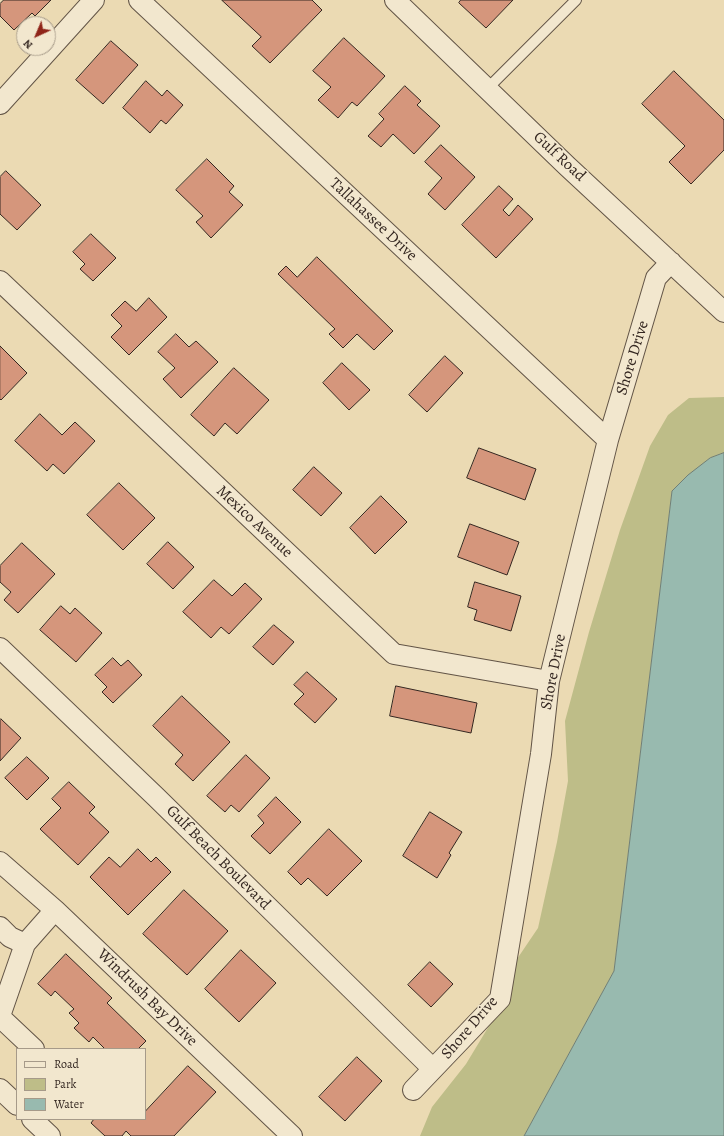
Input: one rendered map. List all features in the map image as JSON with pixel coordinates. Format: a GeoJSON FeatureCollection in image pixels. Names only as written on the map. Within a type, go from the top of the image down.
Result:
{"type":"FeatureCollection","features":[{"type":"Feature","properties":{"kind":"street"},"geometry":{"type":"LineString","coordinates":[[0,104],[94,0]]}},
{"type":"Feature","properties":{"kind":"street","name":"Tallahassee Drive"},"geometry":{"type":"LineString","coordinates":[[139,0],[608,440]]}},
{"type":"Feature","properties":{"kind":"street","name":"Gulf Road"},"geometry":{"type":"LineString","coordinates":[[395,0],[567,166],[724,312]]}},
{"type":"Feature","properties":{"kind":"street","name":"Shore Drive"},"geometry":{"type":"LineString","coordinates":[[413,1090],[500,1000],[541,754],[549,681],[608,440],[656,278],[671,262]]}},
{"type":"Feature","properties":{"kind":"street","name":"Mexico Avenue"},"geometry":{"type":"LineString","coordinates":[[0,281],[394,654],[549,681]]}},
{"type":"Feature","properties":{"kind":"street","name":"Gulf Beach Boulevard"},"geometry":{"type":"LineString","coordinates":[[0,648],[156,797],[433,1070]]}},
{"type":"Feature","properties":{"kind":"street","name":"Windrush Bay Drive"},"geometry":{"type":"LineString","coordinates":[[0,862],[55,910],[292,1136]]}},
{"type":"Feature","properties":{"kind":"street"},"geometry":{"type":"LineString","coordinates":[[33,1048],[0,1017],[26,944],[55,910]]}},
{"type":"Feature","properties":{"kind":"street"},"geometry":{"type":"LineString","coordinates":[[0,927],[10,938],[26,944]]}},
{"type":"Feature","properties":{"kind":"street"},"geometry":{"type":"LineString","coordinates":[[0,1089],[16,1104]]}},
{"type":"Feature","properties":{"kind":"street"},"geometry":{"type":"LineString","coordinates":[[33,1120],[50,1136]]}},
{"type":"Feature","properties":{"kind":"lane"},"geometry":{"type":"LineString","coordinates":[[487,89],[576,0]]}},
{"type":"Feature","properties":{"kind":"green space"},"geometry":{"type":"Polygon","coordinates":[[[724,397],[724,453],[710,458],[672,491],[614,971],[524,1136],[420,1136],[432,1107],[466,1064],[492,1021],[507,1006],[510,1000],[517,959],[538,928],[557,842],[568,781],[565,721],[589,632],[620,530],[650,446],[668,415],[689,398],[724,397]]]}},
{"type":"Feature","properties":{"kind":"water"},"geometry":{"type":"Polygon","coordinates":[[[724,453],[724,1136],[524,1136],[614,971],[672,491],[688,475],[710,458],[724,453]]]}},
{"type":"Feature","properties":{"kind":"building"},"geometry":{"type":"Polygon","coordinates":[[[4,0],[51,0],[35,16],[32,13],[29,16],[16,16],[16,28],[14,30],[0,16],[0,4],[4,0]]]}},
{"type":"Feature","properties":{"kind":"building"},"geometry":{"type":"Polygon","coordinates":[[[222,0],[312,0],[322,10],[270,63],[252,46],[261,37],[222,0]]]}},
{"type":"Feature","properties":{"kind":"building"},"geometry":{"type":"Polygon","coordinates":[[[461,0],[513,0],[486,28],[459,3],[461,0]]]}},
{"type":"Feature","properties":{"kind":"building"},"geometry":{"type":"Polygon","coordinates":[[[344,38],[385,76],[357,106],[352,102],[338,118],[318,100],[331,87],[313,71],[344,38]]]}},
{"type":"Feature","properties":{"kind":"building"},"geometry":{"type":"Polygon","coordinates":[[[111,41],[138,65],[103,104],[76,80],[111,41]]]}},
{"type":"Feature","properties":{"kind":"building"},"geometry":{"type":"Polygon","coordinates":[[[674,71],[724,120],[724,150],[691,184],[669,162],[685,146],[642,104],[674,71]]]}},
{"type":"Feature","properties":{"kind":"building"},"geometry":{"type":"Polygon","coordinates":[[[146,81],[162,96],[167,90],[183,105],[166,124],[161,120],[150,133],[123,108],[146,81]]]}},
{"type":"Feature","properties":{"kind":"building"},"geometry":{"type":"Polygon","coordinates":[[[405,86],[421,101],[417,105],[440,126],[414,154],[393,134],[381,147],[368,136],[384,119],[379,114],[405,86]]]}},
{"type":"Feature","properties":{"kind":"building"},"geometry":{"type":"Polygon","coordinates":[[[441,145],[475,177],[445,210],[428,194],[442,178],[425,162],[441,145]]]}},
{"type":"Feature","properties":{"kind":"building"},"geometry":{"type":"Polygon","coordinates":[[[207,159],[234,186],[229,192],[243,205],[211,238],[196,222],[203,216],[176,190],[207,159]]]}},
{"type":"Feature","properties":{"kind":"building"},"geometry":{"type":"Polygon","coordinates":[[[6,171],[41,205],[17,230],[0,214],[0,177],[6,171]]]}},
{"type":"Feature","properties":{"kind":"building"},"geometry":{"type":"Polygon","coordinates":[[[499,186],[513,199],[503,210],[509,216],[518,205],[533,219],[496,258],[462,225],[499,186]]]}},
{"type":"Feature","properties":{"kind":"building"},"geometry":{"type":"Polygon","coordinates":[[[91,234],[116,258],[93,281],[80,269],[85,264],[73,252],[91,234]]]}},
{"type":"Feature","properties":{"kind":"building"},"geometry":{"type":"Polygon","coordinates":[[[317,257],[393,331],[374,350],[357,334],[343,348],[329,334],[335,329],[278,274],[286,266],[297,277],[317,257]]]}},
{"type":"Feature","properties":{"kind":"building"},"geometry":{"type":"Polygon","coordinates":[[[149,298],[167,317],[129,355],[111,337],[122,326],[111,315],[125,301],[136,311],[149,298]]]}},
{"type":"Feature","properties":{"kind":"building"},"geometry":{"type":"Polygon","coordinates":[[[176,334],[189,347],[196,341],[218,362],[181,398],[163,379],[175,368],[158,352],[176,334]]]}},
{"type":"Feature","properties":{"kind":"building"},"geometry":{"type":"Polygon","coordinates":[[[0,346],[27,373],[1,400],[0,399],[0,346]]]}},
{"type":"Feature","properties":{"kind":"building"},"geometry":{"type":"Polygon","coordinates":[[[445,356],[463,373],[427,412],[409,395],[445,356]]]}},
{"type":"Feature","properties":{"kind":"building"},"geometry":{"type":"Polygon","coordinates":[[[342,363],[370,390],[349,410],[323,383],[342,363]]]}},
{"type":"Feature","properties":{"kind":"building"},"geometry":{"type":"Polygon","coordinates":[[[234,368],[269,400],[237,434],[225,423],[214,436],[191,415],[234,368]]]}},
{"type":"Feature","properties":{"kind":"building"},"geometry":{"type":"Polygon","coordinates":[[[40,414],[62,435],[75,422],[95,441],[64,474],[53,464],[47,471],[15,441],[40,414]]]}},
{"type":"Feature","properties":{"kind":"building"},"geometry":{"type":"Polygon","coordinates":[[[479,448],[536,469],[525,500],[467,478],[479,448]]]}},
{"type":"Feature","properties":{"kind":"building"},"geometry":{"type":"Polygon","coordinates":[[[314,467],[342,493],[321,516],[293,490],[314,467]]]}},
{"type":"Feature","properties":{"kind":"building"},"geometry":{"type":"Polygon","coordinates":[[[119,483],[155,518],[123,550],[87,515],[119,483]]]}},
{"type":"Feature","properties":{"kind":"building"},"geometry":{"type":"Polygon","coordinates":[[[381,496],[407,522],[375,554],[350,528],[381,496]]]}},
{"type":"Feature","properties":{"kind":"building"},"geometry":{"type":"Polygon","coordinates":[[[470,524],[519,542],[507,575],[458,557],[470,524]]]}},
{"type":"Feature","properties":{"kind":"building"},"geometry":{"type":"Polygon","coordinates":[[[168,542],[194,567],[173,589],[147,564],[168,542]]]}},
{"type":"Feature","properties":{"kind":"building"},"geometry":{"type":"Polygon","coordinates":[[[22,543],[55,574],[18,613],[4,600],[11,592],[0,582],[0,566],[22,543]]]}},
{"type":"Feature","properties":{"kind":"building"},"geometry":{"type":"Polygon","coordinates":[[[214,580],[232,596],[245,583],[262,599],[229,634],[221,627],[211,638],[183,612],[214,580]]]}},
{"type":"Feature","properties":{"kind":"building"},"geometry":{"type":"Polygon","coordinates":[[[475,582],[521,596],[511,631],[474,620],[477,610],[468,607],[475,582]]]}},
{"type":"Feature","properties":{"kind":"building"},"geometry":{"type":"Polygon","coordinates":[[[61,606],[70,614],[75,608],[102,633],[76,662],[40,630],[61,606]]]}},
{"type":"Feature","properties":{"kind":"building"},"geometry":{"type":"Polygon","coordinates":[[[274,625],[294,642],[273,665],[253,647],[274,625]]]}},
{"type":"Feature","properties":{"kind":"building"},"geometry":{"type":"Polygon","coordinates":[[[113,658],[121,666],[128,660],[142,675],[113,703],[102,692],[107,687],[95,675],[113,658]]]}},
{"type":"Feature","properties":{"kind":"building"},"geometry":{"type":"Polygon","coordinates":[[[307,672],[337,699],[315,723],[294,704],[304,694],[294,685],[307,672]]]}},
{"type":"Feature","properties":{"kind":"building"},"geometry":{"type":"Polygon","coordinates":[[[396,686],[477,703],[471,733],[390,716],[396,686]]]}},
{"type":"Feature","properties":{"kind":"building"},"geometry":{"type":"Polygon","coordinates":[[[182,696],[230,742],[193,781],[175,764],[183,755],[153,726],[182,696]]]}},
{"type":"Feature","properties":{"kind":"building"},"geometry":{"type":"Polygon","coordinates":[[[1,719],[21,738],[0,761],[0,720],[1,719]]]}},
{"type":"Feature","properties":{"kind":"building"},"geometry":{"type":"Polygon","coordinates":[[[246,755],[270,778],[239,812],[231,805],[225,812],[207,796],[246,755]]]}},
{"type":"Feature","properties":{"kind":"building"},"geometry":{"type":"Polygon","coordinates":[[[27,757],[49,778],[27,800],[5,778],[27,757]]]}},
{"type":"Feature","properties":{"kind":"building"},"geometry":{"type":"Polygon","coordinates":[[[69,782],[95,807],[89,813],[109,832],[78,865],[40,829],[61,808],[52,799],[69,782]]]}},
{"type":"Feature","properties":{"kind":"building"},"geometry":{"type":"Polygon","coordinates":[[[276,797],[301,822],[270,854],[251,836],[264,823],[258,816],[276,797]]]}},
{"type":"Feature","properties":{"kind":"building"},"geometry":{"type":"Polygon","coordinates":[[[430,812],[462,832],[449,853],[451,855],[437,878],[403,856],[430,812]]]}},
{"type":"Feature","properties":{"kind":"building"},"geometry":{"type":"Polygon","coordinates":[[[329,829],[362,861],[327,896],[308,878],[301,885],[288,872],[329,829]]]}},
{"type":"Feature","properties":{"kind":"building"},"geometry":{"type":"Polygon","coordinates":[[[138,849],[151,862],[156,857],[171,872],[128,915],[90,877],[109,857],[120,867],[138,849]]]}},
{"type":"Feature","properties":{"kind":"building"},"geometry":{"type":"Polygon","coordinates":[[[184,890],[228,931],[187,975],[143,934],[184,890]]]}},
{"type":"Feature","properties":{"kind":"building"},"geometry":{"type":"Polygon","coordinates":[[[241,950],[276,983],[239,1022],[205,989],[241,950]]]}},
{"type":"Feature","properties":{"kind":"building"},"geometry":{"type":"Polygon","coordinates":[[[66,954],[112,998],[107,1003],[146,1041],[139,1048],[104,1048],[93,1037],[89,1042],[74,1028],[79,1023],[69,1013],[74,1009],[55,991],[51,996],[38,984],[66,954]]]}},
{"type":"Feature","properties":{"kind":"building"},"geometry":{"type":"Polygon","coordinates":[[[430,962],[453,984],[431,1007],[408,985],[430,962]]]}},
{"type":"Feature","properties":{"kind":"building"},"geometry":{"type":"Polygon","coordinates":[[[357,1057],[382,1081],[345,1121],[319,1097],[357,1057]]]}},
{"type":"Feature","properties":{"kind":"building"},"geometry":{"type":"Polygon","coordinates":[[[188,1066],[216,1092],[174,1136],[131,1136],[126,1131],[122,1136],[105,1136],[91,1123],[93,1120],[146,1120],[146,1111],[188,1066]]]}}]}
